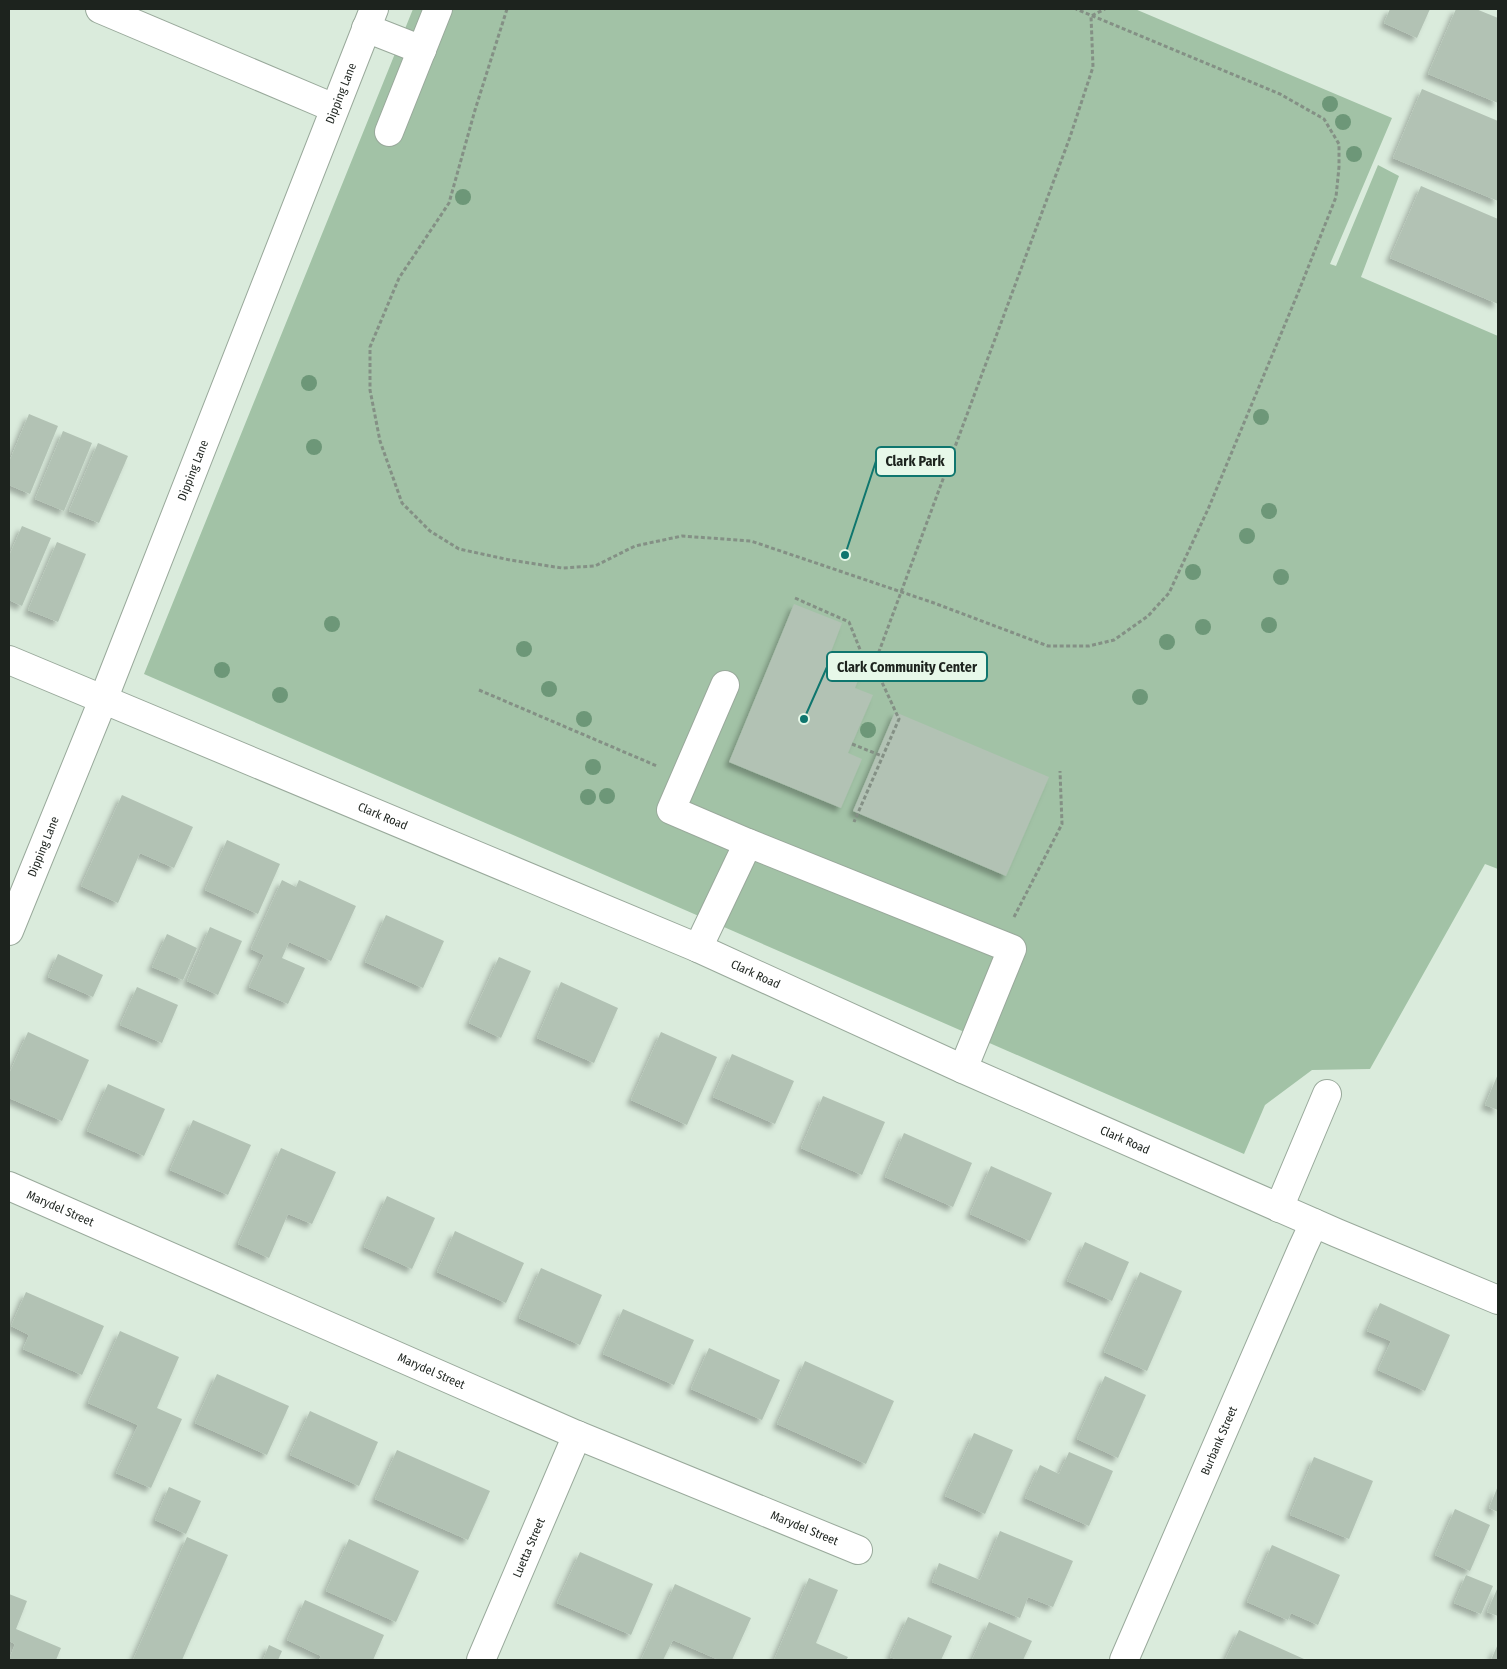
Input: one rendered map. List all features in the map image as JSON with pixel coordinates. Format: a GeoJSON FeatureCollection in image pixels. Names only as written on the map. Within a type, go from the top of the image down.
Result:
{"type":"FeatureCollection","features":[{"type":"Feature","properties":{"kind":"street"},"geometry":{"type":"LineString","coordinates":[[100,9],[334,108]]}},
{"type":"Feature","properties":{"kind":"street"},"geometry":{"type":"LineString","coordinates":[[389,132],[438,9]]}},
{"type":"Feature","properties":{"kind":"street"},"geometry":{"type":"LineString","coordinates":[[370,18],[422,50]]}},
{"type":"Feature","properties":{"kind":"street","name":"Dipping Lane"},"geometry":{"type":"LineString","coordinates":[[9,931],[103,700],[370,18]]}},
{"type":"Feature","properties":{"kind":"street","name":"Clark Road"},"geometry":{"type":"LineString","coordinates":[[9,660],[698,948],[963,1069],[1279,1208],[1498,1300]]}},
{"type":"Feature","properties":{"kind":"street"},"geometry":{"type":"LineString","coordinates":[[725,685],[671,810],[1012,949],[963,1069]]}},
{"type":"Feature","properties":{"kind":"street"},"geometry":{"type":"LineString","coordinates":[[698,948],[748,843]]}},
{"type":"Feature","properties":{"kind":"street"},"geometry":{"type":"LineString","coordinates":[[1279,1208],[1327,1094]]}},
{"type":"Feature","properties":{"kind":"street","name":"Marydel Street"},"geometry":{"type":"LineString","coordinates":[[9,1186],[577,1434],[858,1550]]}},
{"type":"Feature","properties":{"kind":"street","name":"Burbank Street"},"geometry":{"type":"LineString","coordinates":[[1124,1660],[1314,1223]]}},
{"type":"Feature","properties":{"kind":"street","name":"Luetta Street"},"geometry":{"type":"LineString","coordinates":[[480,1660],[577,1434]]}},
{"type":"Feature","properties":{"kind":"path"},"geometry":{"type":"LineString","coordinates":[[507,9],[475,110],[449,203],[399,278],[370,347],[370,390],[378,432],[402,503],[430,531],[460,549],[510,560],[562,568],[595,566],[634,546],[682,536],[751,541],[901,592],[1048,646],[1090,646],[1114,640],[1148,616],[1169,593],[1209,506],[1336,197],[1339,144],[1324,119],[1280,94],[1076,9]]}},
{"type":"Feature","properties":{"kind":"path"},"geometry":{"type":"LineString","coordinates":[[1090,16],[1105,9]]}},
{"type":"Feature","properties":{"kind":"path"},"geometry":{"type":"LineString","coordinates":[[874,665],[1070,137],[1093,67],[1090,16]]}},
{"type":"Feature","properties":{"kind":"path"},"geometry":{"type":"LineString","coordinates":[[795,598],[849,622],[864,657],[874,665],[899,719],[854,822]]}},
{"type":"Feature","properties":{"kind":"path"},"geometry":{"type":"LineString","coordinates":[[479,690],[685,778]]}},
{"type":"Feature","properties":{"kind":"path"},"geometry":{"type":"LineString","coordinates":[[852,744],[882,756]]}},
{"type":"Feature","properties":{"kind":"path"},"geometry":{"type":"LineString","coordinates":[[1001,944],[1062,824],[1060,771]]}},
{"type":"Feature","properties":{"kind":"green space"},"geometry":{"type":"Polygon","coordinates":[[[413,9],[1135,9],[1392,118],[1330,264],[1336,266],[1378,165],[1399,176],[1361,277],[1498,336],[1498,869],[1485,864],[1370,1069],[1312,1070],[1265,1105],[1244,1154],[144,674],[413,9]]]}},
{"type":"Feature","properties":{"kind":"building"},"geometry":{"type":"Polygon","coordinates":[[[1390,9],[1430,9],[1417,38],[1384,23],[1390,9]]]}},
{"type":"Feature","properties":{"kind":"building"},"geometry":{"type":"Polygon","coordinates":[[[1456,9],[1476,9],[1498,18],[1498,103],[1428,74],[1456,9]]]}},
{"type":"Feature","properties":{"kind":"building"},"geometry":{"type":"Polygon","coordinates":[[[1422,89],[1498,121],[1498,201],[1393,158],[1422,89]]]}},
{"type":"Feature","properties":{"kind":"building"},"geometry":{"type":"Polygon","coordinates":[[[1421,186],[1498,219],[1498,304],[1390,258],[1421,186]]]}},
{"type":"Feature","properties":{"kind":"building"},"geometry":{"type":"Polygon","coordinates":[[[29,414],[58,426],[30,494],[9,485],[9,462],[29,414]]]}},
{"type":"Feature","properties":{"kind":"building"},"geometry":{"type":"Polygon","coordinates":[[[63,431],[92,443],[64,511],[35,499],[63,431]]]}},
{"type":"Feature","properties":{"kind":"building"},"geometry":{"type":"Polygon","coordinates":[[[98,443],[128,456],[99,523],[69,511],[98,443]]]}},
{"type":"Feature","properties":{"kind":"building"},"geometry":{"type":"Polygon","coordinates":[[[22,526],[51,538],[22,606],[9,600],[9,556],[22,526]]]}},
{"type":"Feature","properties":{"kind":"building"},"geometry":{"type":"Polygon","coordinates":[[[57,542],[86,554],[58,622],[28,610],[57,542]]]}},
{"type":"Feature","properties":{"kind":"building"},"geometry":{"type":"Polygon","coordinates":[[[794,604],[842,623],[829,657],[862,670],[855,688],[873,695],[848,753],[862,759],[841,808],[729,762],[794,604]]]}},
{"type":"Feature","properties":{"kind":"building"},"geometry":{"type":"Polygon","coordinates":[[[895,712],[1049,777],[1006,876],[853,811],[895,712]]]}},
{"type":"Feature","properties":{"kind":"building"},"geometry":{"type":"Polygon","coordinates":[[[122,795],[193,827],[174,868],[140,853],[118,903],[81,886],[122,795]]]}},
{"type":"Feature","properties":{"kind":"building"},"geometry":{"type":"Polygon","coordinates":[[[227,840],[280,864],[258,914],[205,890],[227,840]]]}},
{"type":"Feature","properties":{"kind":"building"},"geometry":{"type":"Polygon","coordinates":[[[282,880],[296,887],[299,880],[356,906],[331,961],[289,942],[282,958],[305,968],[288,1004],[249,987],[264,955],[251,949],[282,880]]]}},
{"type":"Feature","properties":{"kind":"building"},"geometry":{"type":"Polygon","coordinates":[[[386,915],[444,941],[423,988],[365,962],[386,915]]]}},
{"type":"Feature","properties":{"kind":"building"},"geometry":{"type":"Polygon","coordinates":[[[210,927],[242,941],[218,995],[187,981],[210,927]]]}},
{"type":"Feature","properties":{"kind":"building"},"geometry":{"type":"Polygon","coordinates":[[[167,934],[197,948],[183,980],[152,967],[167,934]]]}},
{"type":"Feature","properties":{"kind":"building"},"geometry":{"type":"Polygon","coordinates":[[[58,954],[103,975],[93,997],[48,977],[58,954]]]}},
{"type":"Feature","properties":{"kind":"building"},"geometry":{"type":"Polygon","coordinates":[[[499,957],[531,971],[501,1038],[469,1023],[499,957]]]}},
{"type":"Feature","properties":{"kind":"building"},"geometry":{"type":"Polygon","coordinates":[[[561,982],[618,1008],[594,1063],[537,1038],[561,982]]]}},
{"type":"Feature","properties":{"kind":"building"},"geometry":{"type":"Polygon","coordinates":[[[137,987],[178,1005],[162,1043],[120,1025],[137,987]]]}},
{"type":"Feature","properties":{"kind":"building"},"geometry":{"type":"Polygon","coordinates":[[[28,1032],[89,1060],[62,1121],[9,1098],[9,1074],[28,1032]]]}},
{"type":"Feature","properties":{"kind":"building"},"geometry":{"type":"Polygon","coordinates":[[[661,1032],[717,1057],[687,1125],[631,1100],[661,1032]]]}},
{"type":"Feature","properties":{"kind":"building"},"geometry":{"type":"Polygon","coordinates":[[[732,1054],[794,1081],[775,1124],[713,1097],[732,1054]]]}},
{"type":"Feature","properties":{"kind":"building"},"geometry":{"type":"Polygon","coordinates":[[[1498,1074],[1498,1110],[1485,1105],[1498,1074]]]}},
{"type":"Feature","properties":{"kind":"building"},"geometry":{"type":"Polygon","coordinates":[[[108,1084],[165,1109],[144,1156],[87,1131],[108,1084]]]}},
{"type":"Feature","properties":{"kind":"building"},"geometry":{"type":"Polygon","coordinates":[[[823,1096],[885,1122],[862,1175],[801,1148],[823,1096]]]}},
{"type":"Feature","properties":{"kind":"building"},"geometry":{"type":"Polygon","coordinates":[[[193,1120],[251,1145],[228,1195],[170,1170],[193,1120]]]}},
{"type":"Feature","properties":{"kind":"building"},"geometry":{"type":"Polygon","coordinates":[[[904,1133],[972,1163],[953,1207],[885,1177],[904,1133]]]}},
{"type":"Feature","properties":{"kind":"building"},"geometry":{"type":"Polygon","coordinates":[[[281,1148],[336,1172],[312,1224],[288,1214],[269,1258],[238,1244],[281,1148]]]}},
{"type":"Feature","properties":{"kind":"building"},"geometry":{"type":"Polygon","coordinates":[[[991,1166],[1052,1193],[1030,1241],[970,1214],[991,1166]]]}},
{"type":"Feature","properties":{"kind":"building"},"geometry":{"type":"Polygon","coordinates":[[[387,1196],[435,1218],[412,1269],[364,1247],[387,1196]]]}},
{"type":"Feature","properties":{"kind":"building"},"geometry":{"type":"Polygon","coordinates":[[[455,1231],[524,1263],[506,1303],[437,1272],[455,1231]]]}},
{"type":"Feature","properties":{"kind":"building"},"geometry":{"type":"Polygon","coordinates":[[[1085,1242],[1129,1262],[1112,1301],[1067,1281],[1085,1242]]]}},
{"type":"Feature","properties":{"kind":"building"},"geometry":{"type":"Polygon","coordinates":[[[541,1268],[602,1295],[580,1345],[519,1318],[541,1268]]]}},
{"type":"Feature","properties":{"kind":"building"},"geometry":{"type":"Polygon","coordinates":[[[1140,1272],[1182,1291],[1147,1371],[1104,1352],[1140,1272]]]}},
{"type":"Feature","properties":{"kind":"building"},"geometry":{"type":"Polygon","coordinates":[[[26,1292],[104,1326],[82,1375],[23,1349],[29,1335],[11,1326],[26,1292]]]}},
{"type":"Feature","properties":{"kind":"building"},"geometry":{"type":"Polygon","coordinates":[[[1380,1303],[1450,1335],[1425,1391],[1378,1370],[1391,1341],[1367,1331],[1380,1303]]]}},
{"type":"Feature","properties":{"kind":"building"},"geometry":{"type":"Polygon","coordinates":[[[623,1309],[694,1340],[674,1385],[603,1354],[623,1309]]]}},
{"type":"Feature","properties":{"kind":"building"},"geometry":{"type":"Polygon","coordinates":[[[120,1331],[179,1357],[157,1408],[182,1419],[151,1488],[116,1473],[138,1425],[88,1403],[120,1331]]]}},
{"type":"Feature","properties":{"kind":"building"},"geometry":{"type":"Polygon","coordinates":[[[709,1348],[780,1380],[762,1420],[691,1389],[709,1348]]]}},
{"type":"Feature","properties":{"kind":"building"},"geometry":{"type":"Polygon","coordinates":[[[805,1361],[894,1401],[866,1464],[777,1424],[805,1361]]]}},
{"type":"Feature","properties":{"kind":"building"},"geometry":{"type":"Polygon","coordinates":[[[217,1374],[289,1406],[267,1455],[195,1423],[217,1374]]]}},
{"type":"Feature","properties":{"kind":"building"},"geometry":{"type":"Polygon","coordinates":[[[1105,1376],[1146,1395],[1118,1458],[1077,1439],[1105,1376]]]}},
{"type":"Feature","properties":{"kind":"building"},"geometry":{"type":"Polygon","coordinates":[[[310,1411],[378,1442],[359,1486],[290,1455],[310,1411]]]}},
{"type":"Feature","properties":{"kind":"building"},"geometry":{"type":"Polygon","coordinates":[[[974,1433],[1013,1450],[985,1514],[945,1496],[974,1433]]]}},
{"type":"Feature","properties":{"kind":"building"},"geometry":{"type":"Polygon","coordinates":[[[397,1450],[490,1491],[468,1540],[375,1499],[397,1450]]]}},
{"type":"Feature","properties":{"kind":"building"},"geometry":{"type":"Polygon","coordinates":[[[1069,1452],[1113,1471],[1089,1526],[1025,1498],[1040,1465],[1059,1474],[1069,1452]]]}},
{"type":"Feature","properties":{"kind":"building"},"geometry":{"type":"Polygon","coordinates":[[[1314,1457],[1373,1481],[1349,1539],[1290,1515],[1314,1457]]]}},
{"type":"Feature","properties":{"kind":"building"},"geometry":{"type":"Polygon","coordinates":[[[1498,1486],[1498,1512],[1489,1508],[1498,1486]]]}},
{"type":"Feature","properties":{"kind":"building"},"geometry":{"type":"Polygon","coordinates":[[[169,1487],[201,1501],[186,1534],[155,1520],[169,1487]]]}},
{"type":"Feature","properties":{"kind":"building"},"geometry":{"type":"Polygon","coordinates":[[[1455,1509],[1490,1525],[1470,1571],[1435,1555],[1455,1509]]]}},
{"type":"Feature","properties":{"kind":"building"},"geometry":{"type":"Polygon","coordinates":[[[1000,1531],[1073,1561],[1053,1607],[1028,1597],[1020,1618],[932,1582],[939,1563],[980,1580],[1000,1531]]]}},
{"type":"Feature","properties":{"kind":"building"},"geometry":{"type":"Polygon","coordinates":[[[187,1537],[228,1555],[182,1660],[133,1660],[187,1537]]]}},
{"type":"Feature","properties":{"kind":"building"},"geometry":{"type":"Polygon","coordinates":[[[349,1539],[419,1571],[396,1622],[326,1591],[349,1539]]]}},
{"type":"Feature","properties":{"kind":"building"},"geometry":{"type":"Polygon","coordinates":[[[1272,1545],[1340,1575],[1318,1625],[1291,1613],[1288,1620],[1247,1602],[1272,1545]]]}},
{"type":"Feature","properties":{"kind":"building"},"geometry":{"type":"Polygon","coordinates":[[[580,1552],[653,1584],[631,1635],[557,1603],[580,1552]]]}},
{"type":"Feature","properties":{"kind":"building"},"geometry":{"type":"Polygon","coordinates":[[[1466,1575],[1493,1586],[1481,1614],[1454,1603],[1466,1575]]]}},
{"type":"Feature","properties":{"kind":"building"},"geometry":{"type":"Polygon","coordinates":[[[809,1578],[838,1590],[816,1643],[848,1657],[846,1660],[774,1660],[809,1578]]]}},
{"type":"Feature","properties":{"kind":"building"},"geometry":{"type":"Polygon","coordinates":[[[675,1584],[751,1618],[732,1660],[719,1660],[673,1640],[663,1660],[641,1660],[675,1584]]]}},
{"type":"Feature","properties":{"kind":"building"},"geometry":{"type":"Polygon","coordinates":[[[1498,1587],[1498,1616],[1487,1612],[1498,1587]]]}},
{"type":"Feature","properties":{"kind":"building"},"geometry":{"type":"Polygon","coordinates":[[[9,1594],[27,1601],[16,1629],[61,1648],[56,1660],[9,1660],[15,1644],[9,1641],[9,1594]]]}},
{"type":"Feature","properties":{"kind":"building"},"geometry":{"type":"Polygon","coordinates":[[[305,1600],[384,1635],[373,1660],[319,1660],[321,1656],[287,1640],[305,1600]]]}},
{"type":"Feature","properties":{"kind":"building"},"geometry":{"type":"Polygon","coordinates":[[[908,1617],[952,1636],[941,1660],[898,1660],[890,1657],[908,1617]]]}},
{"type":"Feature","properties":{"kind":"building"},"geometry":{"type":"Polygon","coordinates":[[[989,1622],[1032,1641],[1023,1660],[972,1660],[989,1622]]]}},
{"type":"Feature","properties":{"kind":"building"},"geometry":{"type":"Polygon","coordinates":[[[1239,1630],[1304,1659],[1225,1660],[1239,1630]]]}},
{"type":"Feature","properties":{"kind":"building"},"geometry":{"type":"Polygon","coordinates":[[[1498,1644],[1498,1660],[1491,1660],[1498,1644]]]}},
{"type":"Feature","properties":{"kind":"building"},"geometry":{"type":"Polygon","coordinates":[[[269,1645],[282,1651],[278,1660],[263,1660],[269,1645]]]}},
{"type":"Feature","properties":{"kind":"place","name":"Clark Park"},"geometry":{"type":"Point","coordinates":[845,555]}},
{"type":"Feature","properties":{"kind":"place","name":"Clark Community Center"},"geometry":{"type":"Point","coordinates":[804,719]}}]}
